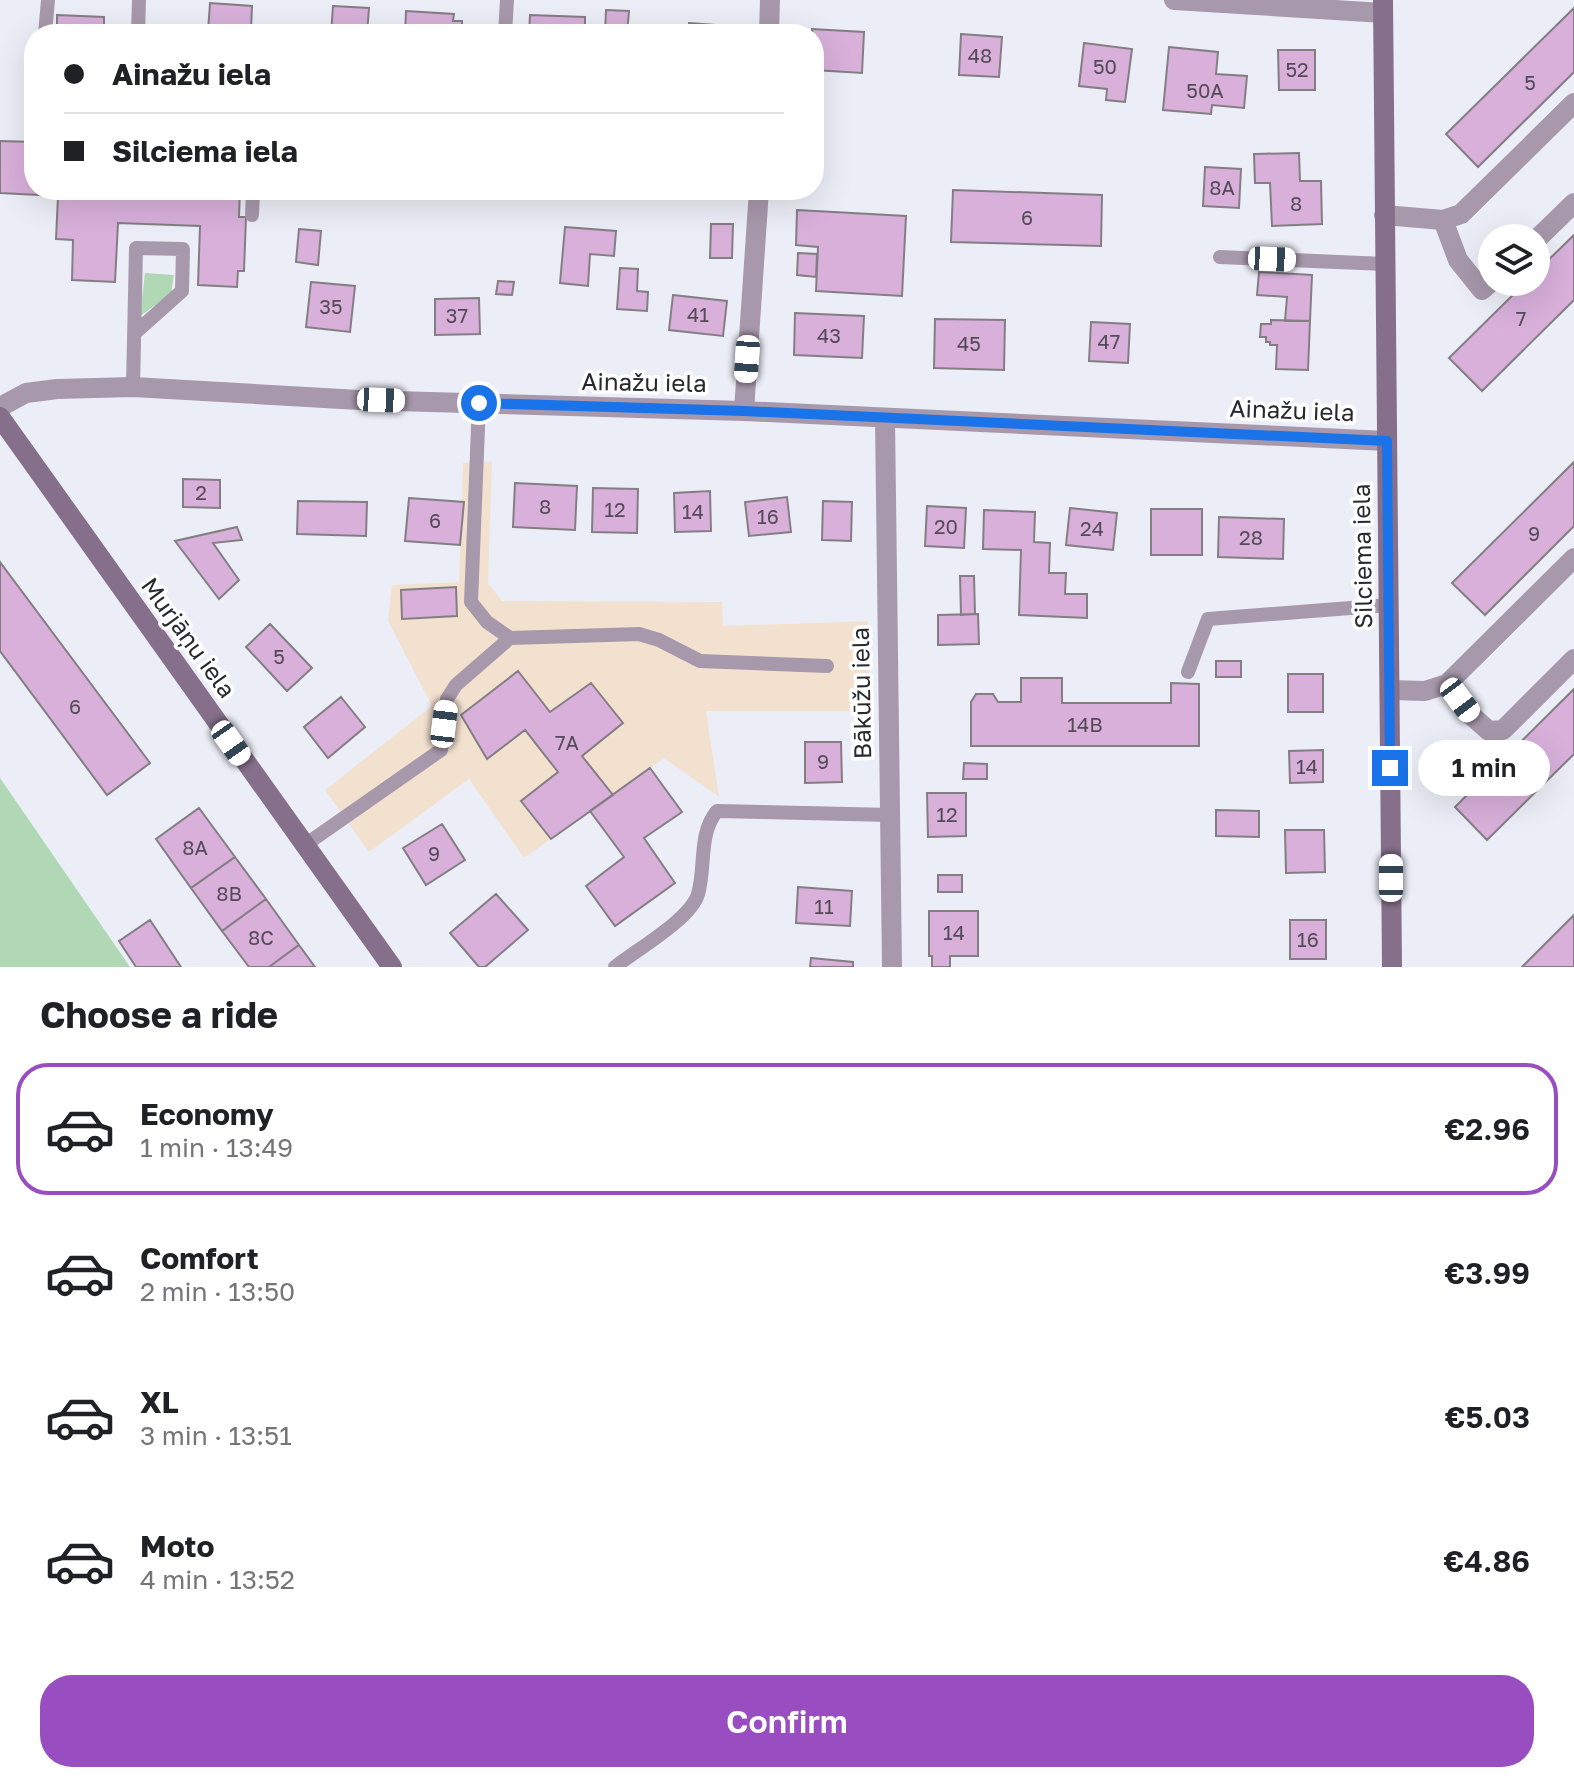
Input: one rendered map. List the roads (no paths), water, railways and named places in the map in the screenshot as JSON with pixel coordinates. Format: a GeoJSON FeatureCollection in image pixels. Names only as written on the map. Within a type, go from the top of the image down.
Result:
{"type":"FeatureCollection","features":[{"type":"Feature","properties":{"kind":"street"},"geometry":{"type":"LineString","coordinates":[[769,24],[770,0]]}},
{"type":"Feature","properties":{"kind":"street"},"geometry":{"type":"LineString","coordinates":[[1174,0],[1383,6]]}},
{"type":"Feature","properties":{"kind":"street","name":"Silciema iela"},"geometry":{"type":"LineString","coordinates":[[1383,6],[1392,967]]}},
{"type":"Feature","properties":{"kind":"street"},"geometry":{"type":"LineString","coordinates":[[1384,215],[1443,220],[1461,214],[1574,103]]}},
{"type":"Feature","properties":{"kind":"street"},"geometry":{"type":"LineString","coordinates":[[744,411],[758,200]]}},
{"type":"Feature","properties":{"kind":"street"},"geometry":{"type":"LineString","coordinates":[[1550,226],[1574,203]]}},
{"type":"Feature","properties":{"kind":"street"},"geometry":{"type":"LineString","coordinates":[[1443,220],[1458,260],[1478,285]]}},
{"type":"Feature","properties":{"kind":"street","name":"Ainažu iela"},"geometry":{"type":"LineString","coordinates":[[0,407],[26,393],[133,387],[359,400],[744,411],[1387,441]]}},
{"type":"Feature","properties":{"kind":"street","name":"Murjāņu iela"},"geometry":{"type":"LineString","coordinates":[[0,417],[392,967]]}},
{"type":"Feature","properties":{"kind":"street","name":"Bākūžu iela"},"geometry":{"type":"LineString","coordinates":[[885,419],[892,967]]}},
{"type":"Feature","properties":{"kind":"street"},"geometry":{"type":"LineString","coordinates":[[1390,690],[1425,691],[1447,684],[1574,558]]}},
{"type":"Feature","properties":{"kind":"street"},"geometry":{"type":"LineString","coordinates":[[1447,684],[1472,716],[1489,731],[1503,730],[1574,659]]}},
{"type":"Feature","properties":{"kind":"lane"},"geometry":{"type":"LineString","coordinates":[[46,24],[48,0]]}},
{"type":"Feature","properties":{"kind":"lane"},"geometry":{"type":"LineString","coordinates":[[138,24],[139,0]]}},
{"type":"Feature","properties":{"kind":"lane"},"geometry":{"type":"LineString","coordinates":[[506,24],[507,0]]}},
{"type":"Feature","properties":{"kind":"lane"},"geometry":{"type":"LineString","coordinates":[[252,215],[253,200]]}},
{"type":"Feature","properties":{"kind":"lane"},"geometry":{"type":"LineString","coordinates":[[133,387],[136,248],[183,249],[182,291],[136,332]]}},
{"type":"Feature","properties":{"kind":"lane"},"geometry":{"type":"LineString","coordinates":[[1220,257],[1385,264]]}},
{"type":"Feature","properties":{"kind":"lane"},"geometry":{"type":"LineString","coordinates":[[479,403],[471,602],[487,622],[510,638],[639,634],[659,640],[700,661],[827,666]]}},
{"type":"Feature","properties":{"kind":"lane"},"geometry":{"type":"LineString","coordinates":[[1188,672],[1208,619],[1389,605]]}},
{"type":"Feature","properties":{"kind":"lane"},"geometry":{"type":"LineString","coordinates":[[305,845],[441,750],[447,699],[456,685],[510,638]]}},
{"type":"Feature","properties":{"kind":"lane"},"geometry":{"type":"LineString","coordinates":[[615,967],[691,910],[698,895],[707,822],[717,811],[891,815]]}}]}
